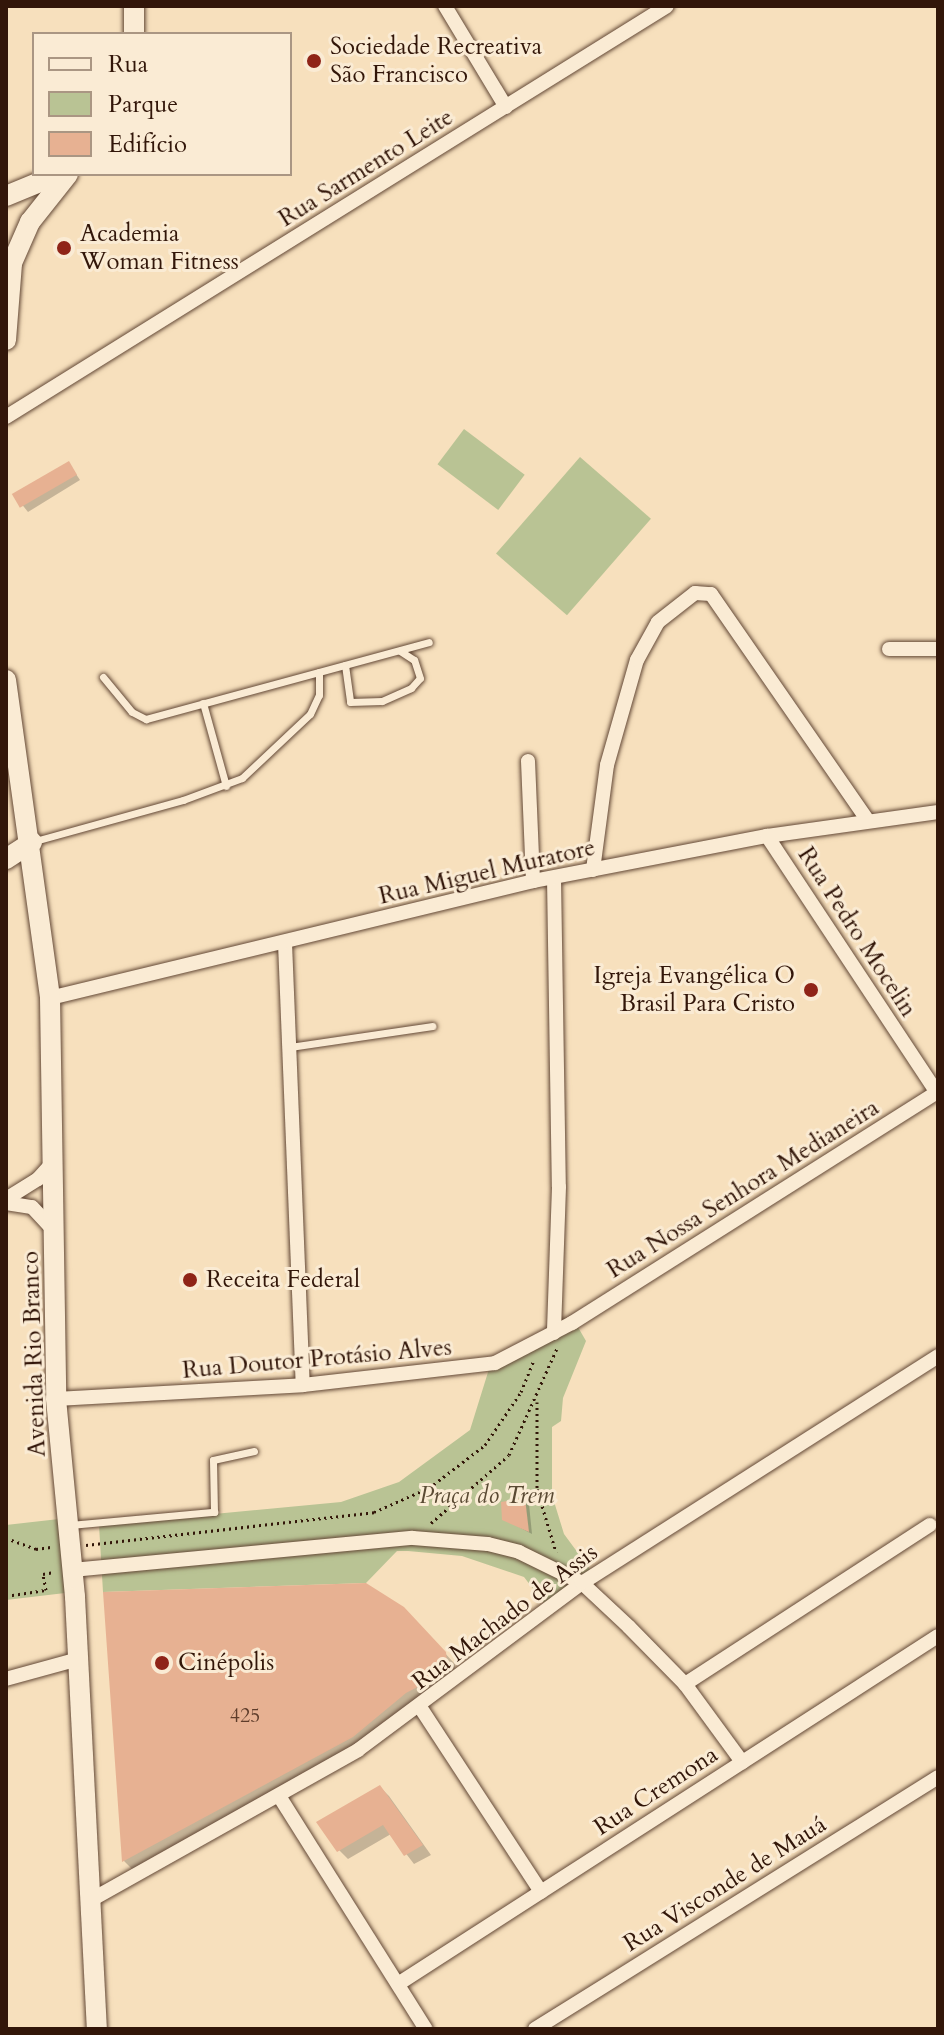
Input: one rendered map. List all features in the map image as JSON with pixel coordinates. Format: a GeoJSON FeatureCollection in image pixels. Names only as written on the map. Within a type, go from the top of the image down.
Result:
{"type":"FeatureCollection","features":[{"type":"Feature","properties":{"kind":"main road"},"geometry":{"type":"LineString","coordinates":[[134,6],[134,32]]}},
{"type":"Feature","properties":{"kind":"main road"},"geometry":{"type":"LineString","coordinates":[[8,196],[54,176]]}},
{"type":"Feature","properties":{"kind":"main road"},"geometry":{"type":"LineString","coordinates":[[6,340],[12,263],[30,222],[66,176]]}},
{"type":"Feature","properties":{"kind":"main road","name":"Avenida Rio Branco"},"geometry":{"type":"LineString","coordinates":[[6,680],[32,842],[50,998],[55,1160],[56,1399],[72,1570],[97,2029]]}},
{"type":"Feature","properties":{"kind":"main road"},"geometry":{"type":"LineString","coordinates":[[6,859],[32,842]]}},
{"type":"Feature","properties":{"kind":"street"},"geometry":{"type":"LineString","coordinates":[[445,6],[506,107]]}},
{"type":"Feature","properties":{"kind":"street","name":"Rua Sarmento Leite"},"geometry":{"type":"LineString","coordinates":[[6,417],[667,6]]}},
{"type":"Feature","properties":{"kind":"street"},"geometry":{"type":"LineString","coordinates":[[593,870],[607,765],[637,660],[658,622],[695,593],[711,594],[868,821]]}},
{"type":"Feature","properties":{"kind":"street"},"geometry":{"type":"LineString","coordinates":[[889,649],[938,649]]}},
{"type":"Feature","properties":{"kind":"street"},"geometry":{"type":"LineString","coordinates":[[528,761],[533,881]]}},
{"type":"Feature","properties":{"kind":"street","name":"Rua Miguel Muratore"},"geometry":{"type":"LineString","coordinates":[[50,998],[533,881],[767,836],[938,812]]}},
{"type":"Feature","properties":{"kind":"street","name":"Rua Pedro Mocelin"},"geometry":{"type":"LineString","coordinates":[[767,836],[937,1092]]}},
{"type":"Feature","properties":{"kind":"street"},"geometry":{"type":"LineString","coordinates":[[554,878],[563,1328]]}},
{"type":"Feature","properties":{"kind":"street"},"geometry":{"type":"LineString","coordinates":[[285,943],[303,1385]]}},
{"type":"Feature","properties":{"kind":"street","name":"Rua Nossa Senhora Medianeira"},"geometry":{"type":"LineString","coordinates":[[563,1328],[937,1092]]}},
{"type":"Feature","properties":{"kind":"street"},"geometry":{"type":"LineString","coordinates":[[6,1201],[38,1179],[55,1160]]}},
{"type":"Feature","properties":{"kind":"street"},"geometry":{"type":"LineString","coordinates":[[6,1201],[32,1207],[56,1234]]}},
{"type":"Feature","properties":{"kind":"street","name":"Rua Doutor Protásio Alves"},"geometry":{"type":"LineString","coordinates":[[56,1399],[303,1385],[461,1370],[528,1349],[563,1328]]}},
{"type":"Feature","properties":{"kind":"street","name":"Rua Machado de Assis"},"geometry":{"type":"LineString","coordinates":[[91,1900],[279,1796],[420,1707],[582,1583],[938,1356]]}},
{"type":"Feature","properties":{"kind":"street"},"geometry":{"type":"LineString","coordinates":[[685,1684],[930,1525]]}},
{"type":"Feature","properties":{"kind":"street"},"geometry":{"type":"LineString","coordinates":[[72,1570],[413,1538],[488,1544],[582,1583],[685,1684],[742,1762]]}},
{"type":"Feature","properties":{"kind":"street","name":"Rua Cremona"},"geometry":{"type":"LineString","coordinates":[[398,1984],[938,1636]]}},
{"type":"Feature","properties":{"kind":"street"},"geometry":{"type":"LineString","coordinates":[[6,1679],[75,1660]]}},
{"type":"Feature","properties":{"kind":"street"},"geometry":{"type":"LineString","coordinates":[[420,1707],[541,1892]]}},
{"type":"Feature","properties":{"kind":"street","name":"Rua Visconde de Mauá"},"geometry":{"type":"LineString","coordinates":[[535,2029],[938,1777]]}},
{"type":"Feature","properties":{"kind":"street"},"geometry":{"type":"LineString","coordinates":[[279,1796],[426,2029]]}},
{"type":"Feature","properties":{"kind":"lane"},"geometry":{"type":"LineString","coordinates":[[103,677],[132,712],[146,719],[429,642]]}},
{"type":"Feature","properties":{"kind":"lane"},"geometry":{"type":"LineString","coordinates":[[345,665],[350,702],[382,701],[411,688],[420,678],[414,660],[400,651]]}},
{"type":"Feature","properties":{"kind":"lane"},"geometry":{"type":"LineString","coordinates":[[32,842],[226,786],[310,714],[319,695],[319,672]]}},
{"type":"Feature","properties":{"kind":"lane"},"geometry":{"type":"LineString","coordinates":[[203,703],[226,786]]}},
{"type":"Feature","properties":{"kind":"lane"},"geometry":{"type":"LineString","coordinates":[[290,1047],[432,1026]]}},
{"type":"Feature","properties":{"kind":"lane"},"geometry":{"type":"LineString","coordinates":[[69,1536],[214,1512],[213,1460],[254,1451]]}},
{"type":"Feature","properties":{"kind":"path"},"geometry":{"type":"LineString","coordinates":[[413,1538],[509,1455],[537,1398],[563,1328]]}},
{"type":"Feature","properties":{"kind":"path"},"geometry":{"type":"LineString","coordinates":[[6,1538],[36,1549],[69,1536],[340,1519],[401,1500],[429,1488],[485,1445],[532,1371],[528,1349]]}},
{"type":"Feature","properties":{"kind":"path"},"geometry":{"type":"LineString","coordinates":[[537,1398],[537,1489],[565,1574]]}},
{"type":"Feature","properties":{"kind":"path"},"geometry":{"type":"LineString","coordinates":[[6,1596],[46,1590],[43,1574],[72,1570]]}},
{"type":"Feature","properties":{"kind":"green space"},"geometry":{"type":"Polygon","coordinates":[[[464,429],[525,475],[498,510],[438,464],[464,429]]]}},
{"type":"Feature","properties":{"kind":"green space"},"geometry":{"type":"Polygon","coordinates":[[[580,457],[651,519],[567,615],[496,554],[580,457]]]}},
{"type":"Feature","properties":{"kind":"green space","name":"Praça do Trem"},"geometry":{"type":"Polygon","coordinates":[[[575,1322],[586,1341],[563,1398],[561,1421],[552,1427],[552,1495],[564,1534],[592,1572],[547,1607],[524,1577],[462,1556],[408,1551],[397,1551],[366,1583],[103,1592],[99,1525],[341,1502],[399,1482],[470,1430],[489,1369],[575,1322]]]}},
{"type":"Feature","properties":{"kind":"green space"},"geometry":{"type":"Polygon","coordinates":[[[59,1519],[65,1593],[6,1600],[6,1525],[59,1519]]]}},
{"type":"Feature","properties":{"kind":"building"},"geometry":{"type":"Polygon","coordinates":[[[69,461],[77,475],[20,508],[12,494],[69,461]]]}},
{"type":"Feature","properties":{"kind":"building"},"geometry":{"type":"Polygon","coordinates":[[[525,1498],[529,1532],[502,1520],[501,1502],[525,1498]]]}},
{"type":"Feature","properties":{"kind":"building"},"geometry":{"type":"Polygon","coordinates":[[[366,1583],[404,1607],[446,1652],[448,1671],[406,1693],[353,1737],[122,1862],[103,1592],[366,1583]]]}},
{"type":"Feature","properties":{"kind":"building"},"geometry":{"type":"Polygon","coordinates":[[[380,1785],[423,1845],[404,1856],[383,1825],[337,1852],[316,1822],[380,1785]]]}},
{"type":"Feature","properties":{"kind":"place","name":"Sociedade Recreativa São Francisco"},"geometry":{"type":"Point","coordinates":[314,61]}},
{"type":"Feature","properties":{"kind":"place","name":"Academia Woman Fitness"},"geometry":{"type":"Point","coordinates":[64,248]}},
{"type":"Feature","properties":{"kind":"place","name":"Igreja Evangélica O Brasil Para Cristo"},"geometry":{"type":"Point","coordinates":[811,990]}},
{"type":"Feature","properties":{"kind":"place","name":"Receita Federal"},"geometry":{"type":"Point","coordinates":[190,1280]}},
{"type":"Feature","properties":{"kind":"place","name":"Cinépolis"},"geometry":{"type":"Point","coordinates":[162,1663]}}]}
